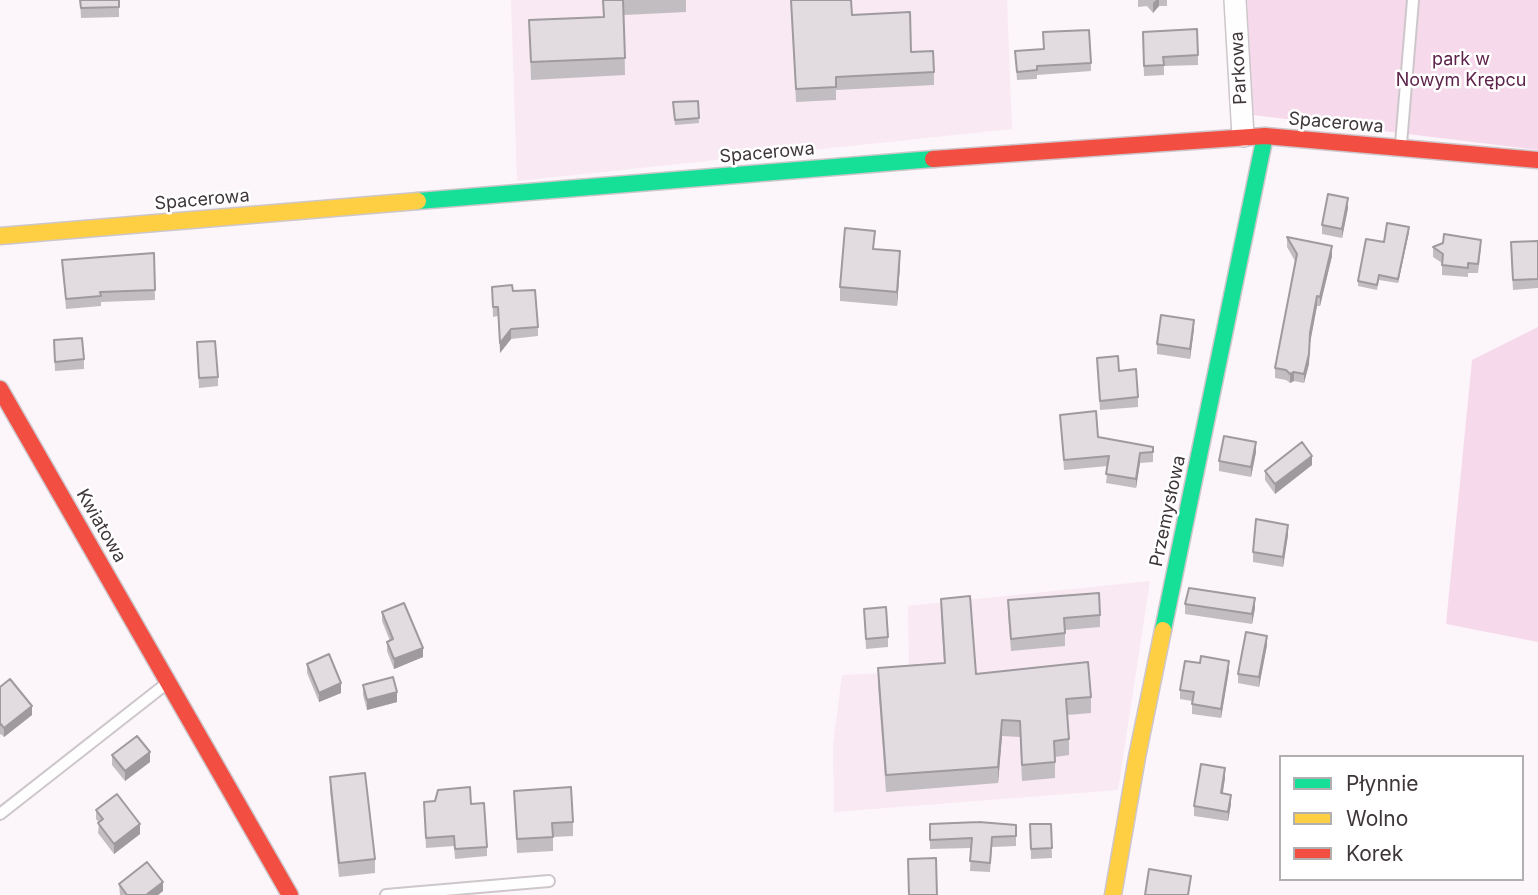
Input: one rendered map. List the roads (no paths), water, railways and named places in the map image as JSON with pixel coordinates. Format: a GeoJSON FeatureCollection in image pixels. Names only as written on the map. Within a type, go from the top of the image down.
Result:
{"type":"FeatureCollection","features":[{"type":"Feature","properties":{"kind":"street","name":"Parkowa"},"geometry":{"type":"LineString","coordinates":[[1235,0],[1243,136]]}},
{"type":"Feature","properties":{"kind":"street","name":"Spacerowa"},"geometry":{"type":"LineString","coordinates":[[0,236],[977,155],[1243,136],[1538,160]]}},
{"type":"Feature","properties":{"kind":"street","name":"Przemysłowa"},"geometry":{"type":"LineString","coordinates":[[1113,895],[1137,757],[1265,136]]}},
{"type":"Feature","properties":{"kind":"street","name":"Kwiatowa"},"geometry":{"type":"LineString","coordinates":[[0,389],[290,895]]}},
{"type":"Feature","properties":{"kind":"lane"},"geometry":{"type":"LineString","coordinates":[[1401,148],[1413,0]]}},
{"type":"Feature","properties":{"kind":"lane"},"geometry":{"type":"LineString","coordinates":[[0,814],[168,682]]}},
{"type":"Feature","properties":{"kind":"lane"},"geometry":{"type":"LineString","coordinates":[[386,895],[549,881]]}},
{"type":"Feature","properties":{"kind":"park label","name":"park w Nowym Krępcu"},"geometry":{"type":"Point","coordinates":[1461,70]}}]}
